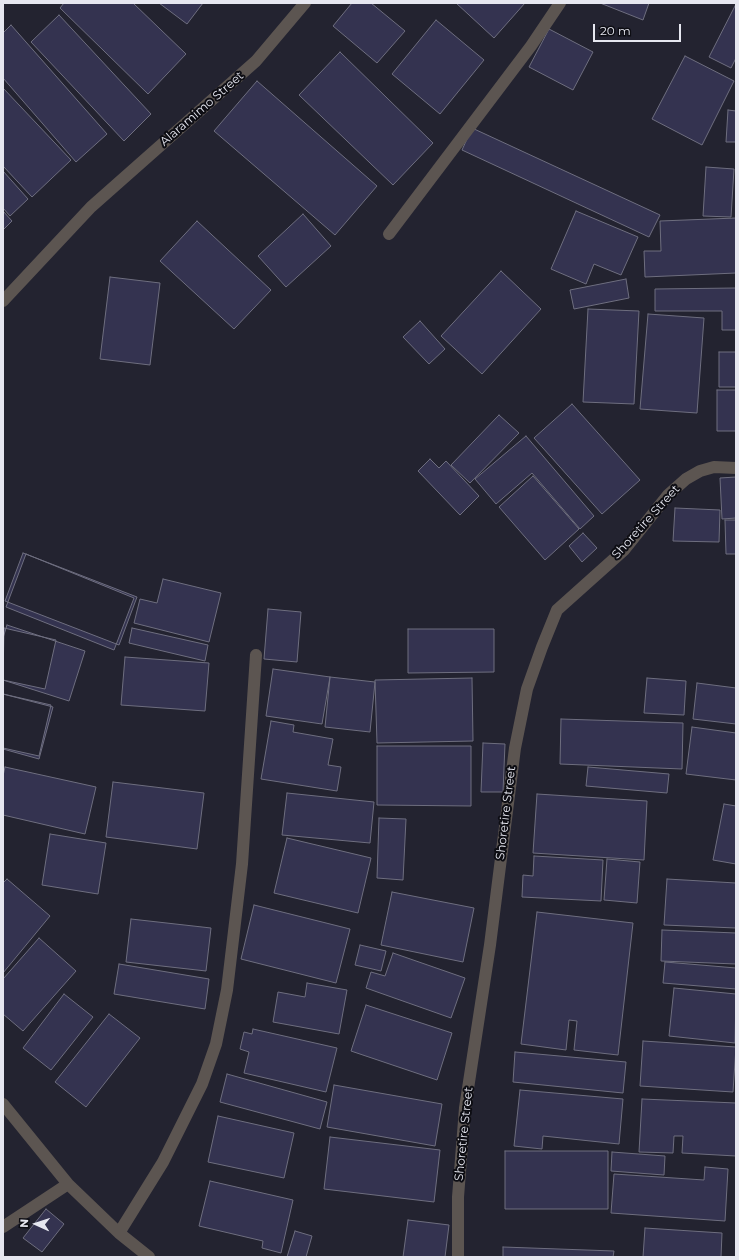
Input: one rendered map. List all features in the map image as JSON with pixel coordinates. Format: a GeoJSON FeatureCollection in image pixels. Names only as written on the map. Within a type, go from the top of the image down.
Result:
{"type":"FeatureCollection","features":[{"type":"Feature","properties":{"kind":"street","name":"Alaramimo Street"},"geometry":{"type":"LineString","coordinates":[[3,301],[91,207],[256,61],[305,3]]}},
{"type":"Feature","properties":{"kind":"street"},"geometry":{"type":"LineString","coordinates":[[389,234],[532,46],[560,3]]}},
{"type":"Feature","properties":{"kind":"street","name":"Shoretire Street"},"geometry":{"type":"LineString","coordinates":[[458,1257],[458,1197],[465,1108],[490,945],[515,748],[527,689],[556,610],[624,550],[668,495],[686,479],[700,471],[714,468],[736,468]]}},
{"type":"Feature","properties":{"kind":"street"},"geometry":{"type":"LineString","coordinates":[[119,1232],[163,1162],[202,1084],[216,1044],[228,990],[242,864],[256,655]]}},
{"type":"Feature","properties":{"kind":"street"},"geometry":{"type":"LineString","coordinates":[[3,1104],[68,1184],[119,1232],[149,1257]]}},
{"type":"Feature","properties":{"kind":"street"},"geometry":{"type":"LineString","coordinates":[[3,1227],[68,1184]]}},
{"type":"Feature","properties":{"kind":"building"},"geometry":{"type":"Polygon","coordinates":[[[64,3],[133,3],[186,54],[148,94],[60,8],[64,3]]]}},
{"type":"Feature","properties":{"kind":"building"},"geometry":{"type":"Polygon","coordinates":[[[159,3],[203,3],[187,24],[159,3]]]}},
{"type":"Feature","properties":{"kind":"building"},"geometry":{"type":"Polygon","coordinates":[[[352,3],[371,3],[405,31],[377,63],[333,26],[352,3]]]}},
{"type":"Feature","properties":{"kind":"building"},"geometry":{"type":"Polygon","coordinates":[[[456,3],[525,3],[494,38],[456,3]]]}},
{"type":"Feature","properties":{"kind":"building"},"geometry":{"type":"Polygon","coordinates":[[[600,3],[649,3],[643,20],[600,3]]]}},
{"type":"Feature","properties":{"kind":"building"},"geometry":{"type":"Polygon","coordinates":[[[736,4],[736,58],[731,68],[709,57],[736,4]]]}},
{"type":"Feature","properties":{"kind":"building"},"geometry":{"type":"Polygon","coordinates":[[[59,15],[151,114],[124,141],[31,42],[59,15]]]}},
{"type":"Feature","properties":{"kind":"building"},"geometry":{"type":"Polygon","coordinates":[[[436,20],[484,60],[440,114],[392,74],[436,20]]]}},
{"type":"Feature","properties":{"kind":"building"},"geometry":{"type":"Polygon","coordinates":[[[11,25],[107,134],[76,162],[3,78],[3,33],[11,25]]]}},
{"type":"Feature","properties":{"kind":"building"},"geometry":{"type":"Polygon","coordinates":[[[549,29],[593,52],[573,90],[529,67],[549,29]]]}},
{"type":"Feature","properties":{"kind":"building"},"geometry":{"type":"Polygon","coordinates":[[[340,52],[433,143],[393,185],[299,95],[340,52]]]}},
{"type":"Feature","properties":{"kind":"building"},"geometry":{"type":"Polygon","coordinates":[[[685,56],[734,81],[702,145],[652,119],[685,56]]]}},
{"type":"Feature","properties":{"kind":"building"},"geometry":{"type":"Polygon","coordinates":[[[257,81],[377,186],[335,235],[214,131],[257,81]]]}},
{"type":"Feature","properties":{"kind":"building"},"geometry":{"type":"Polygon","coordinates":[[[3,88],[71,160],[32,197],[3,166],[3,88]]]}},
{"type":"Feature","properties":{"kind":"building"},"geometry":{"type":"Polygon","coordinates":[[[728,110],[736,111],[736,142],[726,142],[728,110]]]}},
{"type":"Feature","properties":{"kind":"building"},"geometry":{"type":"Polygon","coordinates":[[[472,128],[660,215],[649,237],[462,150],[472,128]]]}},
{"type":"Feature","properties":{"kind":"building"},"geometry":{"type":"Polygon","coordinates":[[[706,167],[734,169],[731,217],[703,216],[706,167]]]}},
{"type":"Feature","properties":{"kind":"building"},"geometry":{"type":"Polygon","coordinates":[[[3,171],[28,199],[10,216],[3,208],[3,171]]]}},
{"type":"Feature","properties":{"kind":"building"},"geometry":{"type":"Polygon","coordinates":[[[3,211],[12,221],[3,230],[3,211]]]}},
{"type":"Feature","properties":{"kind":"building"},"geometry":{"type":"Polygon","coordinates":[[[576,211],[638,237],[621,275],[594,264],[586,284],[551,269],[576,211]]]}},
{"type":"Feature","properties":{"kind":"building"},"geometry":{"type":"Polygon","coordinates":[[[303,214],[331,246],[286,287],[258,256],[303,214]]]}},
{"type":"Feature","properties":{"kind":"building"},"geometry":{"type":"Polygon","coordinates":[[[736,218],[736,273],[645,277],[644,251],[661,251],[660,221],[736,218]]]}},
{"type":"Feature","properties":{"kind":"building"},"geometry":{"type":"Polygon","coordinates":[[[197,221],[271,290],[234,329],[160,261],[197,221]]]}},
{"type":"Feature","properties":{"kind":"building"},"geometry":{"type":"Polygon","coordinates":[[[501,271],[541,309],[482,374],[441,336],[501,271]]]}},
{"type":"Feature","properties":{"kind":"building"},"geometry":{"type":"Polygon","coordinates":[[[110,277],[160,283],[150,365],[100,359],[110,277]]]}},
{"type":"Feature","properties":{"kind":"building"},"geometry":{"type":"Polygon","coordinates":[[[626,279],[629,298],[574,309],[570,290],[626,279]]]}},
{"type":"Feature","properties":{"kind":"building"},"geometry":{"type":"Polygon","coordinates":[[[736,288],[736,330],[722,330],[722,311],[655,311],[655,289],[736,288]]]}},
{"type":"Feature","properties":{"kind":"building"},"geometry":{"type":"Polygon","coordinates":[[[588,309],[639,311],[634,404],[583,402],[588,309]]]}},
{"type":"Feature","properties":{"kind":"building"},"geometry":{"type":"Polygon","coordinates":[[[648,314],[704,318],[697,413],[640,409],[648,314]]]}},
{"type":"Feature","properties":{"kind":"building"},"geometry":{"type":"Polygon","coordinates":[[[420,321],[445,349],[429,364],[403,337],[420,321]]]}},
{"type":"Feature","properties":{"kind":"building"},"geometry":{"type":"Polygon","coordinates":[[[719,352],[736,352],[736,387],[719,387],[719,352]]]}},
{"type":"Feature","properties":{"kind":"building"},"geometry":{"type":"Polygon","coordinates":[[[717,390],[736,390],[736,431],[717,431],[717,390]]]}},
{"type":"Feature","properties":{"kind":"building"},"geometry":{"type":"Polygon","coordinates":[[[572,404],[640,480],[602,514],[534,438],[572,404]]]}},
{"type":"Feature","properties":{"kind":"building"},"geometry":{"type":"Polygon","coordinates":[[[499,415],[519,433],[470,483],[451,465],[499,415]]]}},
{"type":"Feature","properties":{"kind":"building"},"geometry":{"type":"Polygon","coordinates":[[[526,436],[594,516],[580,529],[532,473],[496,504],[475,479],[526,436]]]}},
{"type":"Feature","properties":{"kind":"building"},"geometry":{"type":"Polygon","coordinates":[[[430,459],[439,468],[446,461],[479,496],[460,515],[418,471],[430,459]]]}},
{"type":"Feature","properties":{"kind":"building"},"geometry":{"type":"Polygon","coordinates":[[[533,476],[579,529],[545,560],[499,507],[533,476]]]}},
{"type":"Feature","properties":{"kind":"building"},"geometry":{"type":"Polygon","coordinates":[[[736,477],[736,518],[722,519],[720,478],[736,477]]]}},
{"type":"Feature","properties":{"kind":"building"},"geometry":{"type":"Polygon","coordinates":[[[675,508],[720,510],[719,542],[673,541],[675,508]]]}},
{"type":"Feature","properties":{"kind":"building"},"geometry":{"type":"Polygon","coordinates":[[[725,520],[736,520],[736,554],[726,554],[725,520]]]}},
{"type":"Feature","properties":{"kind":"building"},"geometry":{"type":"Polygon","coordinates":[[[583,533],[597,548],[582,562],[569,546],[583,533]]]}},
{"type":"Feature","properties":{"kind":"building"},"geometry":{"type":"Polygon","coordinates":[[[23,553],[137,597],[119,645],[5,601],[23,553]]]}},
{"type":"Feature","properties":{"kind":"building"},"geometry":{"type":"Polygon","coordinates":[[[26,554],[134,598],[114,650],[6,607],[26,554]]]}},
{"type":"Feature","properties":{"kind":"building"},"geometry":{"type":"Polygon","coordinates":[[[163,579],[221,593],[209,642],[134,623],[140,599],[157,603],[163,579]]]}},
{"type":"Feature","properties":{"kind":"building"},"geometry":{"type":"Polygon","coordinates":[[[268,609],[301,612],[297,662],[264,659],[268,609]]]}},
{"type":"Feature","properties":{"kind":"building"},"geometry":{"type":"Polygon","coordinates":[[[7,625],[85,651],[69,701],[3,680],[3,638],[7,625]]]}},
{"type":"Feature","properties":{"kind":"building"},"geometry":{"type":"Polygon","coordinates":[[[4,628],[56,640],[45,689],[3,680],[4,628]]]}},
{"type":"Feature","properties":{"kind":"building"},"geometry":{"type":"Polygon","coordinates":[[[132,628],[208,645],[205,661],[129,643],[132,628]]]}},
{"type":"Feature","properties":{"kind":"building"},"geometry":{"type":"Polygon","coordinates":[[[408,629],[494,629],[494,672],[408,673],[408,629]]]}},
{"type":"Feature","properties":{"kind":"building"},"geometry":{"type":"Polygon","coordinates":[[[125,657],[209,663],[205,711],[121,705],[125,657]]]}},
{"type":"Feature","properties":{"kind":"building"},"geometry":{"type":"Polygon","coordinates":[[[273,669],[330,677],[322,724],[266,716],[273,669]]]}},
{"type":"Feature","properties":{"kind":"building"},"geometry":{"type":"Polygon","coordinates":[[[330,677],[375,682],[370,732],[325,727],[330,677]]]}},
{"type":"Feature","properties":{"kind":"building"},"geometry":{"type":"Polygon","coordinates":[[[472,678],[473,741],[377,743],[375,680],[472,678]]]}},
{"type":"Feature","properties":{"kind":"building"},"geometry":{"type":"Polygon","coordinates":[[[647,678],[686,681],[684,715],[644,713],[647,678]]]}},
{"type":"Feature","properties":{"kind":"building"},"geometry":{"type":"Polygon","coordinates":[[[697,683],[736,688],[736,724],[693,719],[697,683]]]}},
{"type":"Feature","properties":{"kind":"building"},"geometry":{"type":"Polygon","coordinates":[[[3,694],[53,707],[39,759],[3,749],[3,694]]]}},
{"type":"Feature","properties":{"kind":"building"},"geometry":{"type":"Polygon","coordinates":[[[3,694],[51,705],[39,756],[3,748],[3,694]]]}},
{"type":"Feature","properties":{"kind":"building"},"geometry":{"type":"Polygon","coordinates":[[[561,719],[683,723],[682,769],[560,764],[561,719]]]}},
{"type":"Feature","properties":{"kind":"building"},"geometry":{"type":"Polygon","coordinates":[[[271,721],[294,725],[293,732],[333,739],[328,765],[341,767],[337,791],[261,779],[271,721]]]}},
{"type":"Feature","properties":{"kind":"building"},"geometry":{"type":"Polygon","coordinates":[[[692,727],[736,733],[736,780],[686,774],[692,727]]]}},
{"type":"Feature","properties":{"kind":"building"},"geometry":{"type":"Polygon","coordinates":[[[483,743],[505,744],[503,792],[481,792],[483,743]]]}},
{"type":"Feature","properties":{"kind":"building"},"geometry":{"type":"Polygon","coordinates":[[[377,746],[471,746],[471,806],[377,805],[377,746]]]}},
{"type":"Feature","properties":{"kind":"building"},"geometry":{"type":"Polygon","coordinates":[[[5,767],[96,787],[85,834],[3,815],[3,776],[5,767]]]}},
{"type":"Feature","properties":{"kind":"building"},"geometry":{"type":"Polygon","coordinates":[[[588,767],[669,774],[667,793],[586,786],[588,767]]]}},
{"type":"Feature","properties":{"kind":"building"},"geometry":{"type":"Polygon","coordinates":[[[113,782],[204,793],[197,849],[106,837],[113,782]]]}},
{"type":"Feature","properties":{"kind":"building"},"geometry":{"type":"Polygon","coordinates":[[[287,793],[374,802],[370,843],[282,835],[287,793]]]}},
{"type":"Feature","properties":{"kind":"building"},"geometry":{"type":"Polygon","coordinates":[[[537,794],[647,801],[644,860],[533,853],[537,794]]]}},
{"type":"Feature","properties":{"kind":"building"},"geometry":{"type":"Polygon","coordinates":[[[724,804],[736,806],[736,864],[713,860],[724,804]]]}},
{"type":"Feature","properties":{"kind":"building"},"geometry":{"type":"Polygon","coordinates":[[[379,818],[406,819],[403,880],[377,878],[379,818]]]}},
{"type":"Feature","properties":{"kind":"building"},"geometry":{"type":"Polygon","coordinates":[[[50,834],[106,843],[98,894],[42,885],[50,834]]]}},
{"type":"Feature","properties":{"kind":"building"},"geometry":{"type":"Polygon","coordinates":[[[287,838],[371,858],[358,913],[274,893],[287,838]]]}},
{"type":"Feature","properties":{"kind":"building"},"geometry":{"type":"Polygon","coordinates":[[[534,856],[603,860],[601,901],[522,897],[523,875],[533,876],[534,856]]]}},
{"type":"Feature","properties":{"kind":"building"},"geometry":{"type":"Polygon","coordinates":[[[607,859],[640,862],[637,903],[604,900],[607,859]]]}},
{"type":"Feature","properties":{"kind":"building"},"geometry":{"type":"Polygon","coordinates":[[[7,879],[50,916],[3,973],[3,883],[7,879]]]}},
{"type":"Feature","properties":{"kind":"building"},"geometry":{"type":"Polygon","coordinates":[[[667,879],[736,883],[736,928],[664,925],[667,879]]]}},
{"type":"Feature","properties":{"kind":"building"},"geometry":{"type":"Polygon","coordinates":[[[392,892],[474,908],[463,962],[381,945],[392,892]]]}},
{"type":"Feature","properties":{"kind":"building"},"geometry":{"type":"Polygon","coordinates":[[[254,905],[350,929],[336,983],[241,959],[254,905]]]}},
{"type":"Feature","properties":{"kind":"building"},"geometry":{"type":"Polygon","coordinates":[[[537,912],[633,923],[618,1055],[574,1050],[577,1021],[569,1020],[566,1050],[521,1044],[537,912]]]}},
{"type":"Feature","properties":{"kind":"building"},"geometry":{"type":"Polygon","coordinates":[[[131,919],[211,928],[206,971],[126,962],[131,919]]]}},
{"type":"Feature","properties":{"kind":"building"},"geometry":{"type":"Polygon","coordinates":[[[662,930],[736,933],[736,964],[661,961],[662,930]]]}},
{"type":"Feature","properties":{"kind":"building"},"geometry":{"type":"Polygon","coordinates":[[[39,938],[76,971],[23,1031],[3,1014],[3,979],[39,938]]]}},
{"type":"Feature","properties":{"kind":"building"},"geometry":{"type":"Polygon","coordinates":[[[360,945],[386,951],[381,971],[355,965],[360,945]]]}},
{"type":"Feature","properties":{"kind":"building"},"geometry":{"type":"Polygon","coordinates":[[[393,953],[465,978],[451,1018],[366,988],[371,972],[385,976],[393,953]]]}},
{"type":"Feature","properties":{"kind":"building"},"geometry":{"type":"Polygon","coordinates":[[[665,962],[736,968],[736,989],[663,983],[665,962]]]}},
{"type":"Feature","properties":{"kind":"building"},"geometry":{"type":"Polygon","coordinates":[[[119,964],[209,979],[205,1009],[114,994],[119,964]]]}},
{"type":"Feature","properties":{"kind":"building"},"geometry":{"type":"Polygon","coordinates":[[[307,983],[347,990],[339,1034],[273,1022],[278,992],[305,997],[307,983]]]}},
{"type":"Feature","properties":{"kind":"building"},"geometry":{"type":"Polygon","coordinates":[[[674,988],[736,994],[735,1043],[669,1036],[674,988]]]}},
{"type":"Feature","properties":{"kind":"building"},"geometry":{"type":"Polygon","coordinates":[[[64,994],[93,1017],[51,1070],[23,1048],[64,994]]]}},
{"type":"Feature","properties":{"kind":"building"},"geometry":{"type":"Polygon","coordinates":[[[366,1005],[452,1033],[437,1080],[351,1051],[366,1005]]]}},
{"type":"Feature","properties":{"kind":"building"},"geometry":{"type":"Polygon","coordinates":[[[109,1014],[140,1038],[86,1107],[55,1082],[109,1014]]]}},
{"type":"Feature","properties":{"kind":"building"},"geometry":{"type":"Polygon","coordinates":[[[253,1029],[337,1048],[326,1092],[244,1073],[249,1052],[240,1049],[244,1032],[252,1034],[253,1029]]]}},
{"type":"Feature","properties":{"kind":"building"},"geometry":{"type":"Polygon","coordinates":[[[643,1041],[736,1047],[733,1092],[640,1086],[643,1041]]]}},
{"type":"Feature","properties":{"kind":"building"},"geometry":{"type":"Polygon","coordinates":[[[515,1052],[626,1062],[623,1093],[513,1082],[515,1052]]]}},
{"type":"Feature","properties":{"kind":"building"},"geometry":{"type":"Polygon","coordinates":[[[227,1074],[327,1102],[320,1129],[220,1102],[227,1074]]]}},
{"type":"Feature","properties":{"kind":"building"},"geometry":{"type":"Polygon","coordinates":[[[334,1085],[442,1104],[435,1146],[327,1127],[334,1085]]]}},
{"type":"Feature","properties":{"kind":"building"},"geometry":{"type":"Polygon","coordinates":[[[520,1090],[623,1099],[619,1144],[543,1136],[542,1149],[514,1146],[520,1090]]]}},
{"type":"Feature","properties":{"kind":"building"},"geometry":{"type":"Polygon","coordinates":[[[642,1099],[736,1103],[736,1156],[682,1153],[683,1136],[674,1136],[673,1153],[639,1152],[642,1099]]]}},
{"type":"Feature","properties":{"kind":"building"},"geometry":{"type":"Polygon","coordinates":[[[218,1116],[294,1133],[284,1178],[208,1162],[218,1116]]]}},
{"type":"Feature","properties":{"kind":"building"},"geometry":{"type":"Polygon","coordinates":[[[330,1137],[440,1150],[434,1202],[324,1189],[330,1137]]]}},
{"type":"Feature","properties":{"kind":"building"},"geometry":{"type":"Polygon","coordinates":[[[505,1151],[608,1151],[608,1209],[505,1209],[505,1151]]]}},
{"type":"Feature","properties":{"kind":"building"},"geometry":{"type":"Polygon","coordinates":[[[612,1152],[665,1156],[664,1175],[611,1171],[612,1152]]]}},
{"type":"Feature","properties":{"kind":"building"},"geometry":{"type":"Polygon","coordinates":[[[705,1167],[728,1169],[725,1221],[611,1213],[614,1174],[704,1180],[705,1167]]]}},
{"type":"Feature","properties":{"kind":"building"},"geometry":{"type":"Polygon","coordinates":[[[210,1181],[293,1200],[281,1253],[262,1248],[263,1241],[199,1226],[210,1181]]]}},
{"type":"Feature","properties":{"kind":"building"},"geometry":{"type":"Polygon","coordinates":[[[46,1209],[64,1224],[42,1252],[23,1238],[46,1209]]]}},
{"type":"Feature","properties":{"kind":"building"},"geometry":{"type":"Polygon","coordinates":[[[408,1220],[449,1225],[445,1257],[403,1257],[408,1220]]]}},
{"type":"Feature","properties":{"kind":"building"},"geometry":{"type":"Polygon","coordinates":[[[645,1228],[722,1233],[721,1257],[643,1257],[645,1228]]]}},
{"type":"Feature","properties":{"kind":"building"},"geometry":{"type":"Polygon","coordinates":[[[295,1231],[312,1236],[306,1257],[287,1257],[295,1231]]]}},
{"type":"Feature","properties":{"kind":"building"},"geometry":{"type":"Polygon","coordinates":[[[503,1247],[614,1251],[613,1257],[503,1257],[503,1247]]]}}]}
